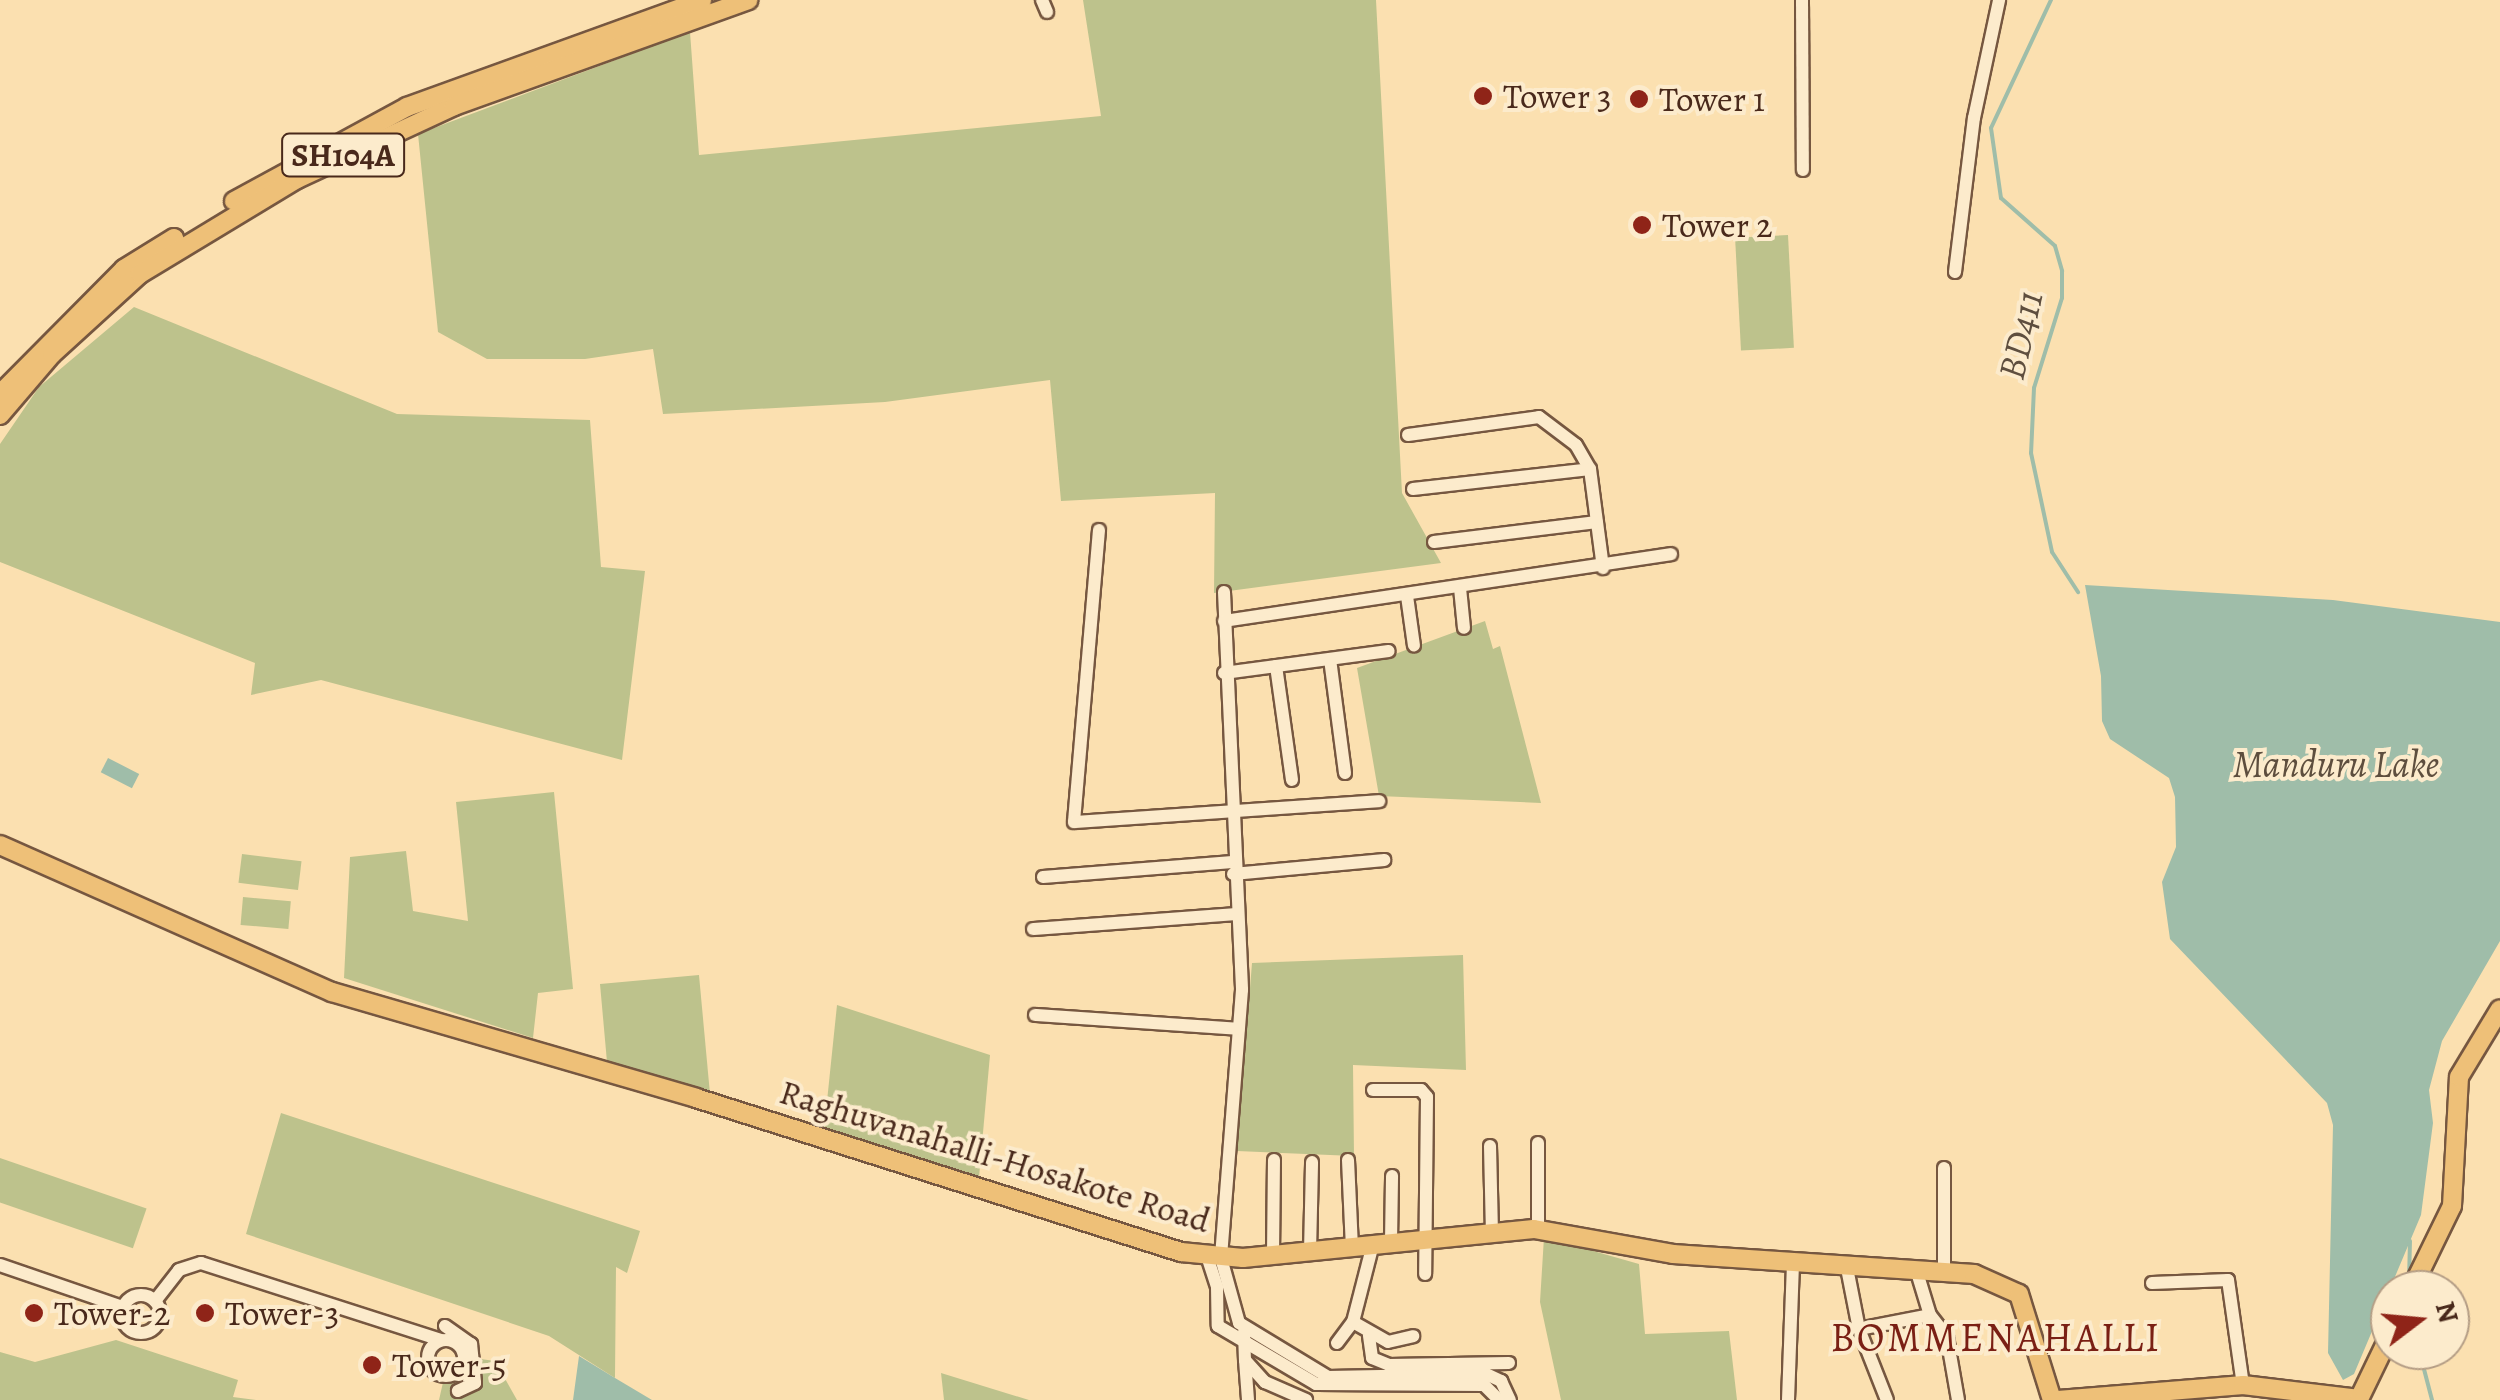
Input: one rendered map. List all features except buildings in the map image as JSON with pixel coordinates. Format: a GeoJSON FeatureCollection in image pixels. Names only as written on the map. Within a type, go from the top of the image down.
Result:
{"type":"FeatureCollection","features":[{"type":"Feature","properties":{"kind":"main road","name":"SH104A"},"geometry":{"type":"LineString","coordinates":[[0,394],[124,269],[290,168],[407,107],[702,0]]}},
{"type":"Feature","properties":{"kind":"main road","name":"SH104A"},"geometry":{"type":"LineString","coordinates":[[0,415],[52,354],[140,274],[298,179],[438,112],[749,0]]}},
{"type":"Feature","properties":{"kind":"main road","name":"Raghuvanahalli-Hosakote Road"},"geometry":{"type":"LineString","coordinates":[[0,845],[332,992],[1214,1257],[1538,1230],[1673,1254],[1974,1274],[2019,1294],[2055,1400]]}},
{"type":"Feature","properties":{"kind":"main road"},"geometry":{"type":"LineString","coordinates":[[2422,1270],[2452,1206],[2459,1077],[2500,1009]]}},
{"type":"Feature","properties":{"kind":"main road"},"geometry":{"type":"LineString","coordinates":[[2055,1400],[2234,1390],[2360,1400],[2374,1370]]}},
{"type":"Feature","properties":{"kind":"street"},"geometry":{"type":"LineString","coordinates":[[1802,0],[1803,170]]}},
{"type":"Feature","properties":{"kind":"street"},"geometry":{"type":"LineString","coordinates":[[1955,272],[1974,118],[1999,0]]}},
{"type":"Feature","properties":{"kind":"street"},"geometry":{"type":"LineString","coordinates":[[1408,435],[1540,417],[1576,444],[1590,469],[1603,568]]}},
{"type":"Feature","properties":{"kind":"street"},"geometry":{"type":"LineString","coordinates":[[1413,489],[1590,469]]}},
{"type":"Feature","properties":{"kind":"street"},"geometry":{"type":"LineString","coordinates":[[1434,542],[1597,522]]}},
{"type":"Feature","properties":{"kind":"street"},"geometry":{"type":"LineString","coordinates":[[1099,530],[1074,822],[1379,801]]}},
{"type":"Feature","properties":{"kind":"street"},"geometry":{"type":"LineString","coordinates":[[1224,621],[1603,568],[1670,554]]}},
{"type":"Feature","properties":{"kind":"street"},"geometry":{"type":"LineString","coordinates":[[1460,588],[1464,628]]}},
{"type":"Feature","properties":{"kind":"street"},"geometry":{"type":"LineString","coordinates":[[1224,592],[1239,1029],[1214,1257],[1218,1326],[1244,1334],[1323,1387],[1468,1384],[1498,1390],[1510,1400]]}},
{"type":"Feature","properties":{"kind":"street"},"geometry":{"type":"LineString","coordinates":[[1407,596],[1414,646]]}},
{"type":"Feature","properties":{"kind":"street"},"geometry":{"type":"LineString","coordinates":[[1224,672],[1388,651]]}},
{"type":"Feature","properties":{"kind":"street"},"geometry":{"type":"LineString","coordinates":[[1330,659],[1346,773]]}},
{"type":"Feature","properties":{"kind":"street"},"geometry":{"type":"LineString","coordinates":[[1276,666],[1292,780]]}},
{"type":"Feature","properties":{"kind":"street"},"geometry":{"type":"LineString","coordinates":[[1044,878],[1384,860]]}},
{"type":"Feature","properties":{"kind":"street"},"geometry":{"type":"LineString","coordinates":[[1032,929],[1238,914]]}},
{"type":"Feature","properties":{"kind":"street"},"geometry":{"type":"LineString","coordinates":[[1035,1015],[1239,1029]]}},
{"type":"Feature","properties":{"kind":"street"},"geometry":{"type":"LineString","coordinates":[[1372,1090],[1426,1094],[1430,1238],[1425,1274]]}},
{"type":"Feature","properties":{"kind":"street"},"geometry":{"type":"LineString","coordinates":[[1538,1143],[1538,1230]]}},
{"type":"Feature","properties":{"kind":"street"},"geometry":{"type":"LineString","coordinates":[[1490,1146],[1492,1232]]}},
{"type":"Feature","properties":{"kind":"street"},"geometry":{"type":"LineString","coordinates":[[1273,1255],[1274,1160]]}},
{"type":"Feature","properties":{"kind":"street"},"geometry":{"type":"LineString","coordinates":[[1348,1160],[1352,1247]]}},
{"type":"Feature","properties":{"kind":"street"},"geometry":{"type":"LineString","coordinates":[[1310,1252],[1312,1162]]}},
{"type":"Feature","properties":{"kind":"street"},"geometry":{"type":"LineString","coordinates":[[1944,1168],[1944,1271]]}},
{"type":"Feature","properties":{"kind":"street"},"geometry":{"type":"LineString","coordinates":[[1337,1342],[1353,1322],[1382,1243],[1392,1176]]}},
{"type":"Feature","properties":{"kind":"street"},"geometry":{"type":"LineString","coordinates":[[1214,1257],[1244,1334],[1248,1400]]}},
{"type":"Feature","properties":{"kind":"street"},"geometry":{"type":"LineString","coordinates":[[123,1307],[126,1325],[142,1333],[157,1323],[155,1301],[179,1270],[201,1263],[443,1333],[471,1344],[475,1383],[458,1396],[452,1376],[464,1355],[458,1344],[443,1333]]}},
{"type":"Feature","properties":{"kind":"street"},"geometry":{"type":"LineString","coordinates":[[1788,1400],[1793,1264]]}},
{"type":"Feature","properties":{"kind":"street"},"geometry":{"type":"LineString","coordinates":[[0,1265],[123,1307]]}},
{"type":"Feature","properties":{"kind":"street"},"geometry":{"type":"LineString","coordinates":[[1847,1268],[1859,1329],[1887,1400]]}},
{"type":"Feature","properties":{"kind":"street"},"geometry":{"type":"LineString","coordinates":[[1916,1269],[1930,1315],[1947,1337],[1958,1400]]}},
{"type":"Feature","properties":{"kind":"street"},"geometry":{"type":"LineString","coordinates":[[2152,1284],[2228,1280],[2234,1390]]}},
{"type":"Feature","properties":{"kind":"street"},"geometry":{"type":"LineString","coordinates":[[123,1307],[134,1296],[155,1301]]}},
{"type":"Feature","properties":{"kind":"street"},"geometry":{"type":"LineString","coordinates":[[1859,1329],[1930,1315]]}},
{"type":"Feature","properties":{"kind":"street"},"geometry":{"type":"LineString","coordinates":[[1353,1322],[1369,1336],[1388,1342],[1413,1336]]}},
{"type":"Feature","properties":{"kind":"street"},"geometry":{"type":"LineString","coordinates":[[443,1333],[428,1361],[434,1372],[452,1376]]}},
{"type":"Feature","properties":{"kind":"street"},"geometry":{"type":"LineString","coordinates":[[1369,1336],[1372,1358],[1389,1365],[1509,1363]]}},
{"type":"Feature","properties":{"kind":"street"},"geometry":{"type":"LineString","coordinates":[[1245,1360],[1266,1382],[1306,1400]]}},
{"type":"Feature","properties":{"kind":"green space"},"geometry":{"type":"Polygon","coordinates":[[[1083,0],[1376,0],[1402,493],[1441,563],[1214,593],[1215,493],[1061,501],[1050,380],[885,402],[663,414],[653,349],[585,359],[487,359],[438,332],[418,134],[690,32],[699,155],[1101,116],[1083,0]]]}},
{"type":"Feature","properties":{"kind":"green space"},"geometry":{"type":"Polygon","coordinates":[[[1788,235],[1794,348],[1741,351],[1735,238],[1788,235]]]}},
{"type":"Feature","properties":{"kind":"green space"},"geometry":{"type":"Polygon","coordinates":[[[134,307],[397,414],[590,420],[601,567],[645,571],[622,760],[321,680],[251,695],[255,663],[0,562],[0,444],[39,387],[134,307]]]}},
{"type":"Feature","properties":{"kind":"green space"},"geometry":{"type":"Polygon","coordinates":[[[1485,621],[1493,649],[1500,646],[1541,803],[1379,796],[1357,668],[1485,621]]]}},
{"type":"Feature","properties":{"kind":"green space"},"geometry":{"type":"Polygon","coordinates":[[[554,792],[573,989],[538,993],[533,1038],[344,978],[350,857],[406,851],[413,911],[468,921],[456,802],[554,792]]]}},
{"type":"Feature","properties":{"kind":"green space"},"geometry":{"type":"Polygon","coordinates":[[[242,854],[302,861],[298,890],[238,883],[242,854]]]}},
{"type":"Feature","properties":{"kind":"green space"},"geometry":{"type":"Polygon","coordinates":[[[243,897],[291,901],[288,929],[241,925],[243,897]]]}},
{"type":"Feature","properties":{"kind":"green space"},"geometry":{"type":"Polygon","coordinates":[[[1463,955],[1466,1070],[1353,1065],[1354,1156],[1237,1151],[1252,963],[1463,955]]]}},
{"type":"Feature","properties":{"kind":"green space"},"geometry":{"type":"Polygon","coordinates":[[[699,975],[710,1094],[607,1062],[600,984],[699,975]]]}},
{"type":"Feature","properties":{"kind":"green space"},"geometry":{"type":"Polygon","coordinates":[[[837,1005],[990,1055],[979,1177],[824,1130],[837,1005]]]}},
{"type":"Feature","properties":{"kind":"green space"},"geometry":{"type":"Polygon","coordinates":[[[281,1113],[640,1231],[627,1273],[616,1267],[615,1378],[549,1336],[246,1234],[281,1113]]]}},
{"type":"Feature","properties":{"kind":"green space"},"geometry":{"type":"Polygon","coordinates":[[[0,1158],[147,1208],[133,1248],[0,1202],[0,1158]]]}},
{"type":"Feature","properties":{"kind":"green space"},"geometry":{"type":"Polygon","coordinates":[[[1544,1237],[1639,1264],[1645,1334],[1729,1331],[1737,1400],[1561,1400],[1540,1302],[1544,1237]]]}},
{"type":"Feature","properties":{"kind":"green space"},"geometry":{"type":"Polygon","coordinates":[[[116,1340],[238,1380],[233,1397],[256,1400],[0,1400],[0,1352],[35,1362],[116,1340]]]}},
{"type":"Feature","properties":{"kind":"green space"},"geometry":{"type":"Polygon","coordinates":[[[466,1357],[495,1361],[517,1400],[439,1400],[444,1378],[466,1357]]]}},
{"type":"Feature","properties":{"kind":"green space"},"geometry":{"type":"Polygon","coordinates":[[[941,1373],[1029,1400],[944,1400],[941,1373]]]}},
{"type":"Feature","properties":{"kind":"water","name":"Manduru Lake"},"geometry":{"type":"Polygon","coordinates":[[[2085,585],[2333,600],[2500,622],[2500,941],[2442,1041],[2429,1090],[2433,1123],[2421,1215],[2398,1270],[2370,1270],[2370,1336],[2354,1374],[2343,1380],[2328,1353],[2333,1125],[2327,1103],[2170,939],[2162,882],[2176,847],[2175,797],[2169,778],[2110,739],[2102,721],[2101,676],[2085,585]]]}},
{"type":"Feature","properties":{"kind":"water"},"geometry":{"type":"Polygon","coordinates":[[[108,758],[139,774],[132,788],[101,772],[108,758]]]}},
{"type":"Feature","properties":{"kind":"water"},"geometry":{"type":"Polygon","coordinates":[[[579,1356],[615,1378],[652,1400],[573,1400],[579,1356]]]}},
{"type":"Feature","properties":{"kind":"waterway","name":"BD411"},"geometry":{"type":"LineString","coordinates":[[2051,0],[1991,128],[2001,198],[2055,246],[2062,271],[2062,298],[2034,388],[2031,453],[2052,552],[2078,592]]}},
{"type":"Feature","properties":{"kind":"waterway"},"geometry":{"type":"LineString","coordinates":[[2409,1270],[2410,1241]]}},
{"type":"Feature","properties":{"kind":"waterway"},"geometry":{"type":"LineString","coordinates":[[2424,1370],[2432,1400]]}},
{"type":"Feature","properties":{"kind":"place","name":"Tower 3"},"geometry":{"type":"Point","coordinates":[1483,96]}},
{"type":"Feature","properties":{"kind":"place","name":"Tower 1"},"geometry":{"type":"Point","coordinates":[1639,99]}},
{"type":"Feature","properties":{"kind":"place","name":"Tower 2"},"geometry":{"type":"Point","coordinates":[1642,225]}},
{"type":"Feature","properties":{"kind":"place","name":"Tower-2"},"geometry":{"type":"Point","coordinates":[34,1313]}},
{"type":"Feature","properties":{"kind":"place","name":"Tower-3"},"geometry":{"type":"Point","coordinates":[205,1313]}},
{"type":"Feature","properties":{"kind":"place","name":"Tower-5"},"geometry":{"type":"Point","coordinates":[372,1365]}},
{"type":"Feature","properties":{"kind":"district","name":"BOMMENAHALLI"},"geometry":{"type":"Point","coordinates":[1996,1338]}}]}
